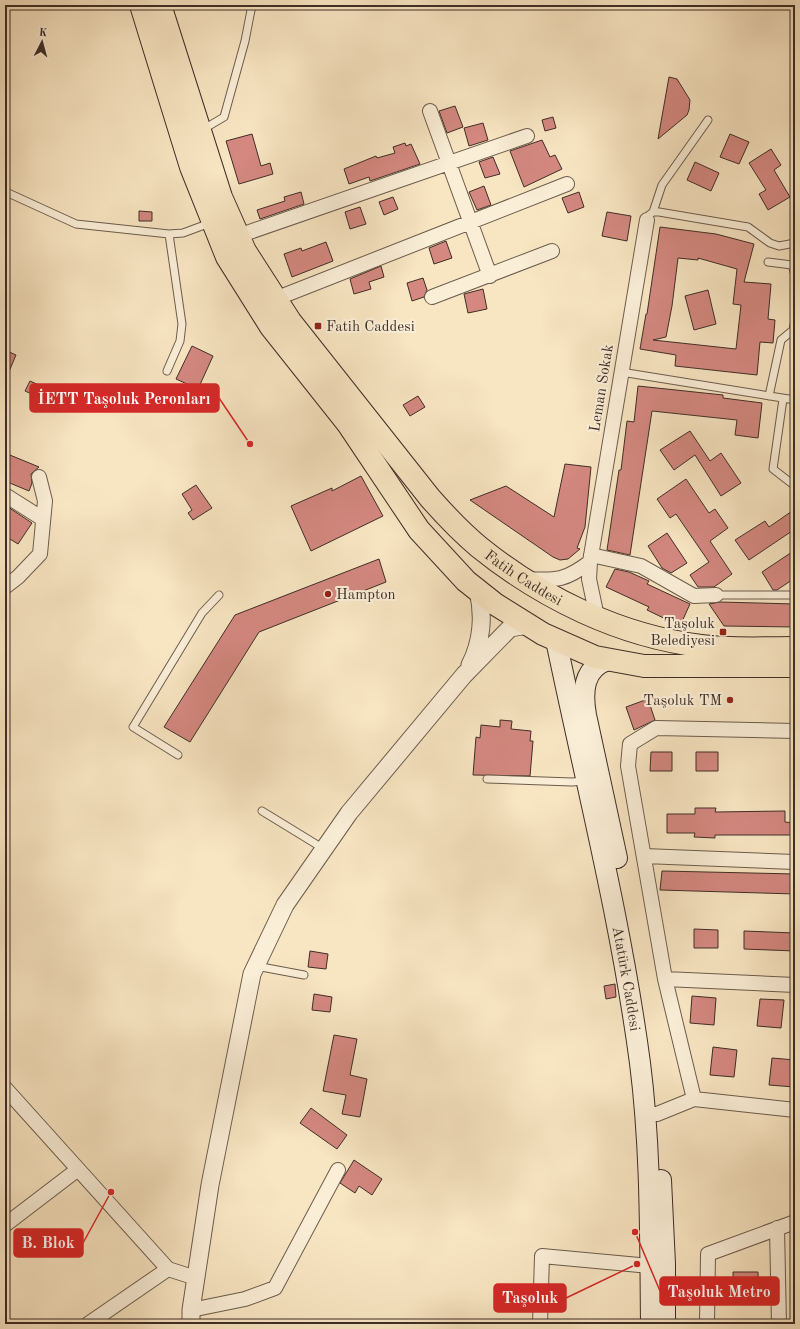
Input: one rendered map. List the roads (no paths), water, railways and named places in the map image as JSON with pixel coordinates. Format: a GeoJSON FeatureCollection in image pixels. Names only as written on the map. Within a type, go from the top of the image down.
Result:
{"type":"FeatureCollection","features":[{"type":"Feature","properties":{"kind":"main road"},"geometry":{"type":"LineString","coordinates":[[141,5],[185,148],[227,257],[271,327],[348,424],[419,530],[466,581],[478,591],[528,625],[556,640],[595,657],[644,666],[795,666]]}},
{"type":"Feature","properties":{"kind":"main road","name":"Fatih Caddesi"},"geometry":{"type":"LineString","coordinates":[[160,5],[221,197],[246,251],[275,299],[430,498],[453,522],[479,546],[545,593],[597,617],[640,633],[703,646],[795,648]]}},
{"type":"Feature","properties":{"kind":"main road"},"geometry":{"type":"LineString","coordinates":[[419,530],[432,522],[443,519],[453,522]]}},
{"type":"Feature","properties":{"kind":"main road"},"geometry":{"type":"LineString","coordinates":[[614,661],[634,659],[640,653],[642,646],[640,633]]}},
{"type":"Feature","properties":{"kind":"main road","name":"Atatürk Caddesi"},"geometry":{"type":"LineString","coordinates":[[556,640],[623,953],[640,1065],[650,1114],[664,1226],[665,1324]]}},
{"type":"Feature","properties":{"kind":"main road","name":"Atatürk Caddesi"},"geometry":{"type":"LineString","coordinates":[[614,661],[599,663],[590,672],[583,693],[637,952],[650,1041],[651,1324]]}},
{"type":"Feature","properties":{"kind":"street"},"geometry":{"type":"LineString","coordinates":[[430,111],[448,163],[472,222],[490,276]]}},
{"type":"Feature","properties":{"kind":"street"},"geometry":{"type":"LineString","coordinates":[[238,236],[527,136]]}},
{"type":"Feature","properties":{"kind":"street"},"geometry":{"type":"LineString","coordinates":[[275,299],[567,184]]}},
{"type":"Feature","properties":{"kind":"street","name":"Leman Sokak"},"geometry":{"type":"LineString","coordinates":[[597,617],[589,579],[591,559],[620,372],[650,216]]}},
{"type":"Feature","properties":{"kind":"street"},"geometry":{"type":"LineString","coordinates":[[432,297],[552,251]]}},
{"type":"Feature","properties":{"kind":"street"},"geometry":{"type":"LineString","coordinates":[[5,587],[18,577],[40,554],[45,501],[39,477]]}},
{"type":"Feature","properties":{"kind":"street"},"geometry":{"type":"LineString","coordinates":[[5,494],[43,519]]}},
{"type":"Feature","properties":{"kind":"street"},"geometry":{"type":"LineString","coordinates":[[525,579],[550,580],[573,575],[591,559],[641,566],[694,596],[716,595]]}},
{"type":"Feature","properties":{"kind":"street"},"geometry":{"type":"LineString","coordinates":[[464,675],[478,644],[482,612],[478,591]]}},
{"type":"Feature","properties":{"kind":"street"},"geometry":{"type":"LineString","coordinates":[[338,1170],[275,1288],[191,1317],[210,1185],[252,974],[285,905],[349,813],[464,675],[510,628],[528,625]]}},
{"type":"Feature","properties":{"kind":"street"},"geometry":{"type":"LineString","coordinates":[[694,1099],[665,979],[628,766],[630,744],[656,728],[795,731]]}},
{"type":"Feature","properties":{"kind":"street"},"geometry":{"type":"LineString","coordinates":[[644,856],[795,862]]}},
{"type":"Feature","properties":{"kind":"street"},"geometry":{"type":"LineString","coordinates":[[665,979],[795,985]]}},
{"type":"Feature","properties":{"kind":"street"},"geometry":{"type":"LineString","coordinates":[[5,1088],[76,1170],[168,1269],[196,1278]]}},
{"type":"Feature","properties":{"kind":"street"},"geometry":{"type":"LineString","coordinates":[[650,1114],[694,1099],[795,1110]]}},
{"type":"Feature","properties":{"kind":"street"},"geometry":{"type":"LineString","coordinates":[[5,1225],[76,1170]]}},
{"type":"Feature","properties":{"kind":"street"},"geometry":{"type":"LineString","coordinates":[[707,1324],[708,1254],[795,1222]]}},
{"type":"Feature","properties":{"kind":"street"},"geometry":{"type":"LineString","coordinates":[[777,1228],[779,1324]]}},
{"type":"Feature","properties":{"kind":"street"},"geometry":{"type":"LineString","coordinates":[[540,1324],[542,1256],[650,1266]]}},
{"type":"Feature","properties":{"kind":"street"},"geometry":{"type":"LineString","coordinates":[[88,1324],[168,1269]]}},
{"type":"Feature","properties":{"kind":"lane"},"geometry":{"type":"LineString","coordinates":[[200,131],[224,117],[245,41],[252,5]]}},
{"type":"Feature","properties":{"kind":"lane"},"geometry":{"type":"LineString","coordinates":[[708,120],[662,185],[650,216],[748,227],[770,243],[779,246],[795,243]]}},
{"type":"Feature","properties":{"kind":"lane"},"geometry":{"type":"LineString","coordinates":[[6,192],[76,224],[169,234],[183,233],[213,222]]}},
{"type":"Feature","properties":{"kind":"lane"},"geometry":{"type":"LineString","coordinates":[[167,371],[180,341],[182,324],[169,234]]}},
{"type":"Feature","properties":{"kind":"lane"},"geometry":{"type":"LineString","coordinates":[[768,262],[792,265],[795,275]]}},
{"type":"Feature","properties":{"kind":"lane"},"geometry":{"type":"LineString","coordinates":[[769,396],[781,340],[793,330],[795,320]]}},
{"type":"Feature","properties":{"kind":"lane"},"geometry":{"type":"LineString","coordinates":[[620,372],[795,400]]}},
{"type":"Feature","properties":{"kind":"lane"},"geometry":{"type":"LineString","coordinates":[[783,398],[773,469],[795,486]]}},
{"type":"Feature","properties":{"kind":"lane"},"geometry":{"type":"LineString","coordinates":[[178,755],[133,727],[202,613],[220,595]]}},
{"type":"Feature","properties":{"kind":"lane"},"geometry":{"type":"LineString","coordinates":[[716,595],[795,595]]}},
{"type":"Feature","properties":{"kind":"lane"},"geometry":{"type":"LineString","coordinates":[[487,779],[572,782],[586,781]]}},
{"type":"Feature","properties":{"kind":"lane"},"geometry":{"type":"LineString","coordinates":[[262,811],[324,849]]}},
{"type":"Feature","properties":{"kind":"lane"},"geometry":{"type":"LineString","coordinates":[[256,966],[304,975]]}},
{"type":"Feature","properties":{"kind":"place","name":"Fatih Caddesi"},"geometry":{"type":"Point","coordinates":[318,326]}},
{"type":"Feature","properties":{"kind":"place","name":"İETT Taşoluk Peronları"},"geometry":{"type":"Point","coordinates":[250,444]}},
{"type":"Feature","properties":{"kind":"place","name":"Hampton"},"geometry":{"type":"Point","coordinates":[328,594]}},
{"type":"Feature","properties":{"kind":"place","name":"Taşoluk Belediyesi"},"geometry":{"type":"Point","coordinates":[723,632]}},
{"type":"Feature","properties":{"kind":"place","name":"Taşoluk TM"},"geometry":{"type":"Point","coordinates":[730,700]}},
{"type":"Feature","properties":{"kind":"place","name":"B. Blok"},"geometry":{"type":"Point","coordinates":[111,1192]}},
{"type":"Feature","properties":{"kind":"place","name":"Taşoluk Metro"},"geometry":{"type":"Point","coordinates":[635,1232]}},
{"type":"Feature","properties":{"kind":"place","name":"Taşoluk"},"geometry":{"type":"Point","coordinates":[637,1264]}}]}
